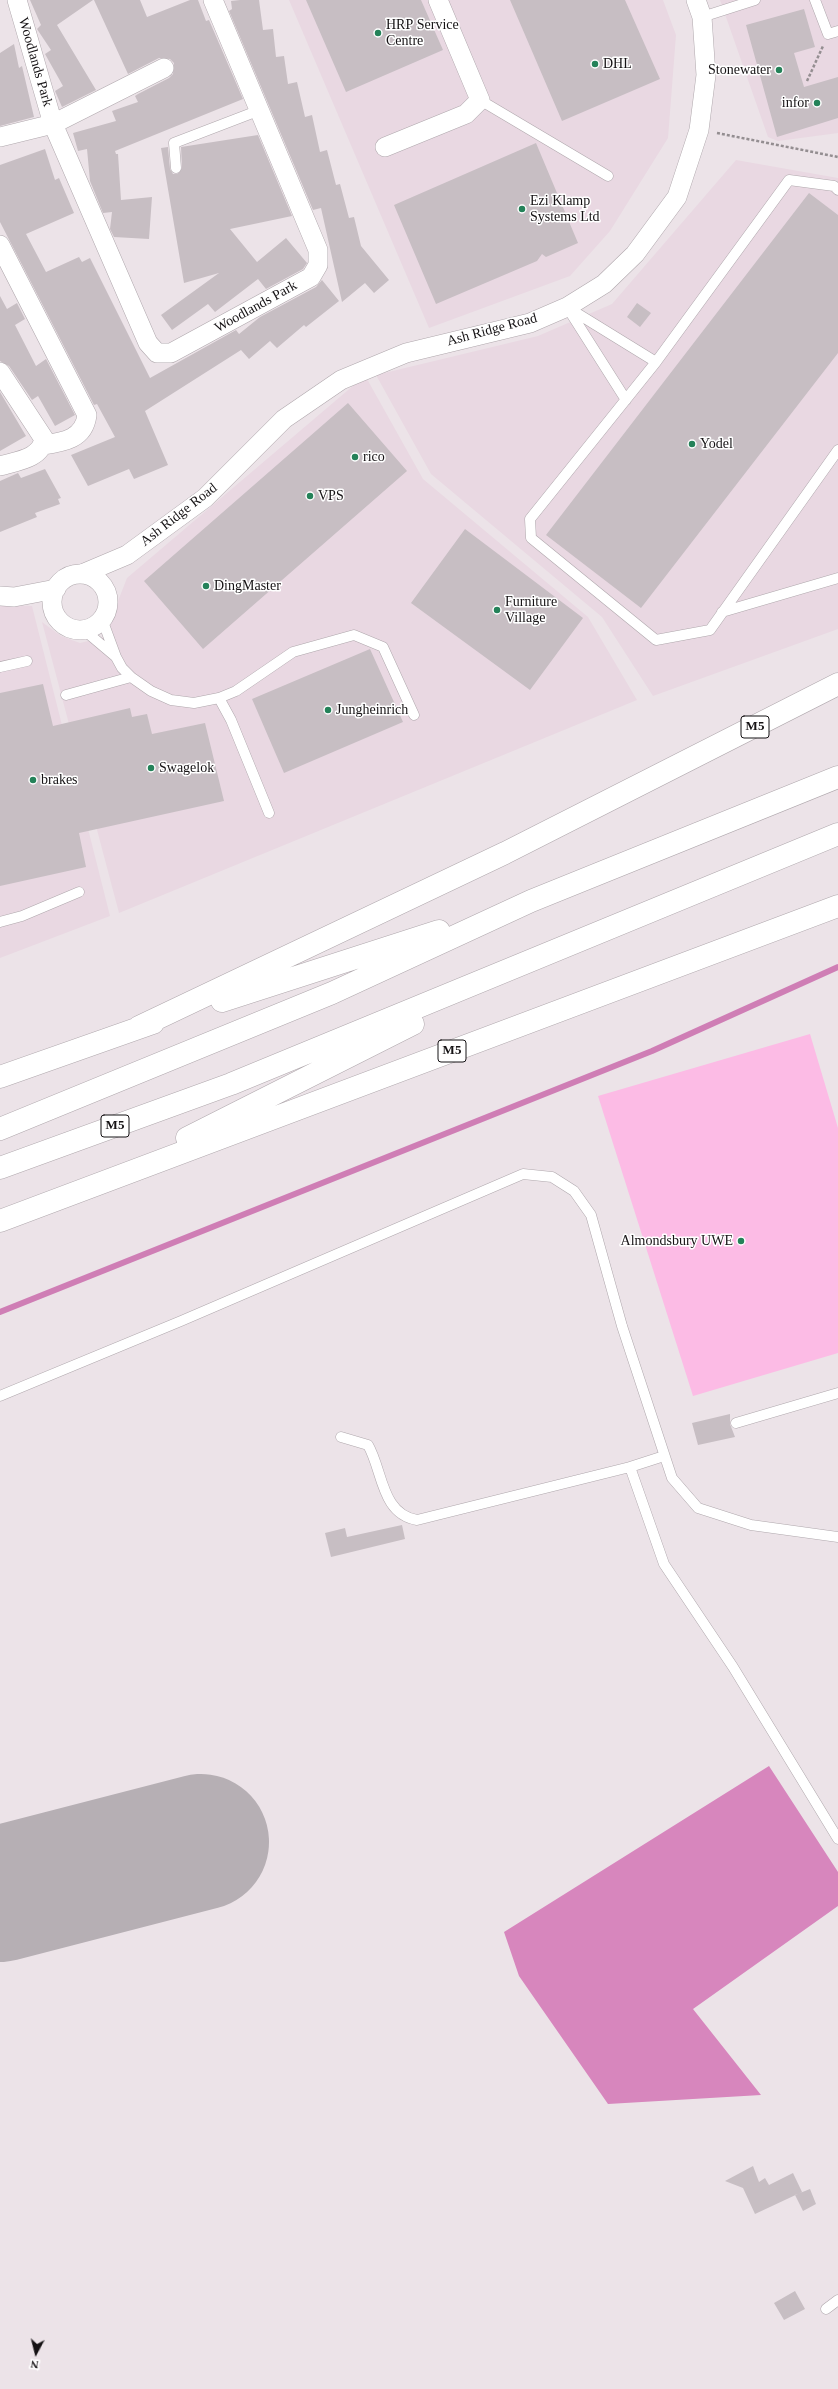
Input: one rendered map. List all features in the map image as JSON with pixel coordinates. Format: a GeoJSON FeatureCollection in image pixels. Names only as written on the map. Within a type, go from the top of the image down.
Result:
{"type":"FeatureCollection","features":[{"type":"Feature","properties":{"kind":"highway","name":"M5"},"geometry":{"type":"LineString","coordinates":[[139,1027],[505,853],[838,684]]}},
{"type":"Feature","properties":{"kind":"highway","name":"M5"},"geometry":{"type":"LineString","coordinates":[[0,1129],[332,993],[531,901],[838,777]]}},
{"type":"Feature","properties":{"kind":"highway","name":"M5"},"geometry":{"type":"LineString","coordinates":[[0,1168],[231,1084],[555,952],[838,834]]}},
{"type":"Feature","properties":{"kind":"highway","name":"M5"},"geometry":{"type":"LineString","coordinates":[[0,1077],[139,1027],[531,901]]}},
{"type":"Feature","properties":{"kind":"highway","name":"M5"},"geometry":{"type":"LineString","coordinates":[[0,1221],[838,906]]}},
{"type":"Feature","properties":{"kind":"highway","name":"M5"},"geometry":{"type":"LineString","coordinates":[[87,1189],[555,952]]}},
{"type":"Feature","properties":{"kind":"street","name":"Woodlands Park"},"geometry":{"type":"LineString","coordinates":[[18,0],[53,124],[148,343],[157,353],[171,353],[311,277],[318,265],[318,250],[213,0]]}},
{"type":"Feature","properties":{"kind":"street"},"geometry":{"type":"LineString","coordinates":[[385,147],[466,114],[480,100],[438,0]]}},
{"type":"Feature","properties":{"kind":"street","name":"Ash Ridge Road"},"geometry":{"type":"LineString","coordinates":[[82,574],[127,555],[205,498],[284,419],[341,380],[406,352],[530,323],[567,307],[604,284],[635,254],[677,197],[699,130],[706,75],[699,9]]}},
{"type":"Feature","properties":{"kind":"street","name":"Woodlands Park"},"geometry":{"type":"LineString","coordinates":[[0,137],[53,124],[164,68]]}},
{"type":"Feature","properties":{"kind":"street"},"geometry":{"type":"LineString","coordinates":[[0,245],[87,416],[86,426],[82,433],[58,443],[43,445]]}},
{"type":"Feature","properties":{"kind":"street"},"geometry":{"type":"LineString","coordinates":[[0,372],[44,439],[43,445],[37,454],[0,466]]}},
{"type":"Feature","properties":{"kind":"street","name":"Ash Ridge Road"},"geometry":{"type":"LineString","coordinates":[[103,585],[127,555]]}},
{"type":"Feature","properties":{"kind":"street"},"geometry":{"type":"LineString","coordinates":[[82,574],[90,575],[103,585],[109,602],[102,619],[91,628],[84,630],[68,627],[56,616],[53,608],[56,589],[67,577],[82,574]]}},
{"type":"Feature","properties":{"kind":"street"},"geometry":{"type":"LineString","coordinates":[[7,596],[56,589]]}},
{"type":"Feature","properties":{"kind":"street"},"geometry":{"type":"LineString","coordinates":[[7,596],[53,608]]}},
{"type":"Feature","properties":{"kind":"lane"},"geometry":{"type":"LineString","coordinates":[[699,9],[755,0]]}},
{"type":"Feature","properties":{"kind":"lane"},"geometry":{"type":"LineString","coordinates":[[815,0],[833,32]]}},
{"type":"Feature","properties":{"kind":"lane"},"geometry":{"type":"LineString","coordinates":[[480,100],[608,176]]}},
{"type":"Feature","properties":{"kind":"lane"},"geometry":{"type":"LineString","coordinates":[[176,168],[174,143],[260,110]]}},
{"type":"Feature","properties":{"kind":"lane"},"geometry":{"type":"LineString","coordinates":[[838,190],[834,186],[788,180],[656,362],[530,519],[531,538],[656,640],[710,630],[838,450]]}},
{"type":"Feature","properties":{"kind":"lane"},"geometry":{"type":"LineString","coordinates":[[567,307],[656,362]]}},
{"type":"Feature","properties":{"kind":"lane"},"geometry":{"type":"LineString","coordinates":[[567,307],[626,400]]}},
{"type":"Feature","properties":{"kind":"lane"},"geometry":{"type":"LineString","coordinates":[[722,612],[838,578]]}},
{"type":"Feature","properties":{"kind":"lane"},"geometry":{"type":"LineString","coordinates":[[102,619],[116,657],[122,668],[131,677],[151,691],[171,700],[194,703],[219,698],[236,691],[293,652],[354,635],[383,647],[414,715]]}},
{"type":"Feature","properties":{"kind":"lane"},"geometry":{"type":"LineString","coordinates":[[84,630],[116,657]]}},
{"type":"Feature","properties":{"kind":"lane"},"geometry":{"type":"LineString","coordinates":[[0,667],[27,661]]}},
{"type":"Feature","properties":{"kind":"lane"},"geometry":{"type":"LineString","coordinates":[[66,695],[131,677]]}},
{"type":"Feature","properties":{"kind":"lane"},"geometry":{"type":"LineString","coordinates":[[219,698],[231,720],[269,813]]}},
{"type":"Feature","properties":{"kind":"lane"},"geometry":{"type":"LineString","coordinates":[[0,922],[22,916],[79,892]]}},
{"type":"Feature","properties":{"kind":"lane"},"geometry":{"type":"LineString","coordinates":[[0,1396],[181,1321],[523,1174],[552,1177],[574,1191],[591,1215],[622,1326],[672,1478],[698,1508],[751,1525],[838,1537]]}},
{"type":"Feature","properties":{"kind":"lane"},"geometry":{"type":"LineString","coordinates":[[736,1424],[838,1393]]}},
{"type":"Feature","properties":{"kind":"lane"},"geometry":{"type":"LineString","coordinates":[[341,1437],[368,1445],[389,1501],[408,1518],[417,1520],[630,1467],[664,1456]]}},
{"type":"Feature","properties":{"kind":"lane"},"geometry":{"type":"LineString","coordinates":[[630,1467],[664,1564],[733,1667],[838,1839]]}},
{"type":"Feature","properties":{"kind":"lane"},"geometry":{"type":"LineString","coordinates":[[826,2309],[838,2300]]}},
{"type":"Feature","properties":{"kind":"path"},"geometry":{"type":"LineString","coordinates":[[808,81],[833,32]]}},
{"type":"Feature","properties":{"kind":"path"},"geometry":{"type":"LineString","coordinates":[[699,130],[838,157]]}},
{"type":"Feature","properties":{"kind":"shaded area"},"geometry":{"type":"Polygon","coordinates":[[[289,0],[663,0],[676,35],[668,138],[610,231],[570,276],[429,328],[289,0]]]}},
{"type":"Feature","properties":{"kind":"shaded area"},"geometry":{"type":"Polygon","coordinates":[[[720,0],[838,0],[838,133],[778,141],[768,137],[720,0]]]}},
{"type":"Feature","properties":{"kind":"shaded area"},"geometry":{"type":"Polygon","coordinates":[[[736,160],[838,178],[838,629],[653,696],[602,617],[431,474],[376,375],[538,336],[612,304],[736,160]]]}},
{"type":"Feature","properties":{"kind":"shaded area"},"geometry":{"type":"Polygon","coordinates":[[[367,379],[423,479],[588,617],[637,700],[119,913],[42,622],[61,636],[80,643],[104,637],[127,578],[354,385],[367,379]]]}},
{"type":"Feature","properties":{"kind":"shaded area"},"geometry":{"type":"Polygon","coordinates":[[[0,605],[32,606],[110,916],[0,958],[0,605]]]}},
{"type":"Feature","properties":{"kind":"shaded area","name":"Almondsbury UWE"},"geometry":{"type":"Polygon","coordinates":[[[810,1034],[838,1128],[838,1353],[693,1396],[598,1096],[810,1034]]]}},
{"type":"Feature","properties":{"kind":"shaded area"},"geometry":{"type":"Polygon","coordinates":[[[769,1766],[838,1872],[838,1906],[693,2009],[761,2095],[608,2104],[519,1976],[504,1932],[769,1766]]]}},
{"type":"Feature","properties":{"kind":"building"},"geometry":{"type":"Polygon","coordinates":[[[30,0],[93,0],[57,25],[96,90],[62,107],[55,91],[63,86],[45,54],[51,50],[37,29],[41,25],[30,0]]]}},
{"type":"Feature","properties":{"kind":"building"},"geometry":{"type":"Polygon","coordinates":[[[94,0],[140,0],[147,17],[190,0],[198,0],[206,21],[209,20],[243,99],[115,151],[116,154],[118,154],[121,200],[152,197],[149,239],[114,237],[110,229],[112,212],[103,213],[90,181],[87,149],[78,151],[73,133],[116,121],[112,111],[138,102],[135,96],[169,78],[173,74],[174,63],[170,59],[159,58],[128,74],[94,0]]]}},
{"type":"Feature","properties":{"kind":"building"},"geometry":{"type":"Polygon","coordinates":[[[259,0],[263,30],[273,29],[276,57],[284,56],[288,84],[297,82],[305,117],[312,115],[320,152],[327,150],[336,185],[340,184],[349,218],[354,217],[361,246],[389,280],[374,293],[365,283],[342,302],[321,208],[313,210],[229,11],[232,9],[231,1],[259,0]]]}},
{"type":"Feature","properties":{"kind":"building","name":"HRP Service Centre"},"geometry":{"type":"Polygon","coordinates":[[[306,0],[421,0],[443,50],[346,92],[306,0]]]}},
{"type":"Feature","properties":{"kind":"building","name":"DHL"},"geometry":{"type":"Polygon","coordinates":[[[510,0],[625,0],[660,79],[562,121],[510,0]]]}},
{"type":"Feature","properties":{"kind":"building","name":"Stonewater"},"geometry":{"type":"Polygon","coordinates":[[[804,9],[815,47],[794,53],[804,87],[838,77],[838,118],[777,137],[746,25],[804,9]]]}},
{"type":"Feature","properties":{"kind":"building"},"geometry":{"type":"Polygon","coordinates":[[[14,44],[19,68],[22,66],[34,117],[0,126],[0,53],[14,44]]]}},
{"type":"Feature","properties":{"kind":"building"},"geometry":{"type":"Polygon","coordinates":[[[258,135],[292,216],[230,229],[257,262],[286,238],[307,263],[303,269],[266,289],[258,279],[215,312],[208,304],[172,330],[161,315],[219,273],[184,283],[161,148],[168,147],[170,169],[173,174],[177,174],[182,168],[181,147],[258,135]]]}},
{"type":"Feature","properties":{"kind":"building"},"geometry":{"type":"Polygon","coordinates":[[[536,143],[578,243],[546,257],[542,254],[537,261],[436,304],[394,205],[536,143]]]}},
{"type":"Feature","properties":{"kind":"building"},"geometry":{"type":"Polygon","coordinates":[[[45,149],[55,180],[59,178],[74,213],[26,234],[46,272],[79,257],[82,262],[90,258],[150,378],[236,330],[239,334],[260,317],[316,287],[322,280],[339,301],[306,327],[304,325],[277,348],[270,341],[249,359],[241,350],[145,411],[168,465],[134,479],[129,469],[88,486],[71,455],[115,437],[97,404],[94,405],[0,222],[0,165],[45,149]]]}},
{"type":"Feature","properties":{"kind":"building","name":"Yodel"},"geometry":{"type":"Polygon","coordinates":[[[809,193],[838,215],[838,353],[641,608],[546,535],[809,193]]]}},
{"type":"Feature","properties":{"kind":"building"},"geometry":{"type":"Polygon","coordinates":[[[0,296],[7,309],[17,303],[25,319],[15,325],[36,366],[46,359],[75,415],[55,426],[38,396],[32,400],[9,366],[0,361],[0,296]]]}},
{"type":"Feature","properties":{"kind":"building"},"geometry":{"type":"Polygon","coordinates":[[[637,303],[651,313],[640,327],[627,317],[637,303]]]}},
{"type":"Feature","properties":{"kind":"building"},"geometry":{"type":"Polygon","coordinates":[[[0,392],[26,436],[0,451],[0,392]]]}},
{"type":"Feature","properties":{"kind":"building"},"geometry":{"type":"Polygon","coordinates":[[[348,403],[407,471],[203,649],[144,581],[348,403]]]}},
{"type":"Feature","properties":{"kind":"building"},"geometry":{"type":"Polygon","coordinates":[[[45,469],[61,498],[58,499],[60,504],[35,513],[37,517],[0,532],[0,481],[18,473],[21,478],[45,469]]]}},
{"type":"Feature","properties":{"kind":"building","name":"Furniture Village"},"geometry":{"type":"Polygon","coordinates":[[[465,529],[583,618],[530,690],[411,603],[465,529]]]}},
{"type":"Feature","properties":{"kind":"building","name":"Jungheinrich"},"geometry":{"type":"Polygon","coordinates":[[[370,649],[403,722],[284,773],[252,699],[370,649]]]}},
{"type":"Feature","properties":{"kind":"building"},"geometry":{"type":"Polygon","coordinates":[[[43,684],[53,726],[130,708],[132,717],[147,714],[152,734],[205,723],[224,801],[79,833],[86,867],[0,886],[0,693],[43,684]]]}},
{"type":"Feature","properties":{"kind":"building"},"geometry":{"type":"Polygon","coordinates":[[[730,1414],[730,1424],[735,1437],[698,1445],[692,1423],[730,1414]]]}},
{"type":"Feature","properties":{"kind":"building"},"geometry":{"type":"Polygon","coordinates":[[[402,1525],[405,1539],[331,1557],[325,1533],[345,1528],[347,1537],[402,1525]]]}},
{"type":"Feature","properties":{"kind":"building"},"geometry":{"type":"Polygon","coordinates":[[[753,2166],[759,2182],[765,2178],[769,2185],[793,2173],[802,2192],[755,2214],[743,2188],[725,2181],[753,2166]]]}},
{"type":"Feature","properties":{"kind":"building"},"geometry":{"type":"Polygon","coordinates":[[[810,2189],[816,2204],[803,2211],[795,2195],[810,2189]]]}},
{"type":"Feature","properties":{"kind":"building"},"geometry":{"type":"Polygon","coordinates":[[[795,2291],[805,2309],[784,2320],[774,2303],[795,2291]]]}},
{"type":"Feature","properties":{"kind":"waterway"},"geometry":{"type":"LineString","coordinates":[[0,1312],[652,1051],[838,967]]}},
{"type":"Feature","properties":{"kind":"runway"},"geometry":{"type":"LineString","coordinates":[[0,1894],[201,1842]]}},
{"type":"Feature","properties":{"kind":"place","name":"HRP Service Centre"},"geometry":{"type":"Point","coordinates":[378,33]}},
{"type":"Feature","properties":{"kind":"place","name":"DHL"},"geometry":{"type":"Point","coordinates":[595,64]}},
{"type":"Feature","properties":{"kind":"place","name":"Stonewater"},"geometry":{"type":"Point","coordinates":[779,70]}},
{"type":"Feature","properties":{"kind":"place","name":"infor"},"geometry":{"type":"Point","coordinates":[817,103]}},
{"type":"Feature","properties":{"kind":"place","name":"Ezi Klamp Systems Ltd"},"geometry":{"type":"Point","coordinates":[522,209]}},
{"type":"Feature","properties":{"kind":"place","name":"Yodel"},"geometry":{"type":"Point","coordinates":[692,444]}},
{"type":"Feature","properties":{"kind":"place","name":"rico"},"geometry":{"type":"Point","coordinates":[355,457]}},
{"type":"Feature","properties":{"kind":"place","name":"VPS"},"geometry":{"type":"Point","coordinates":[310,496]}},
{"type":"Feature","properties":{"kind":"place","name":"DingMaster"},"geometry":{"type":"Point","coordinates":[206,586]}},
{"type":"Feature","properties":{"kind":"place","name":"Furniture Village"},"geometry":{"type":"Point","coordinates":[497,610]}},
{"type":"Feature","properties":{"kind":"place","name":"Jungheinrich"},"geometry":{"type":"Point","coordinates":[328,710]}},
{"type":"Feature","properties":{"kind":"place","name":"Swagelok"},"geometry":{"type":"Point","coordinates":[151,768]}},
{"type":"Feature","properties":{"kind":"place","name":"brakes"},"geometry":{"type":"Point","coordinates":[33,780]}},
{"type":"Feature","properties":{"kind":"place","name":"Almondsbury UWE"},"geometry":{"type":"Point","coordinates":[741,1241]}}]}
